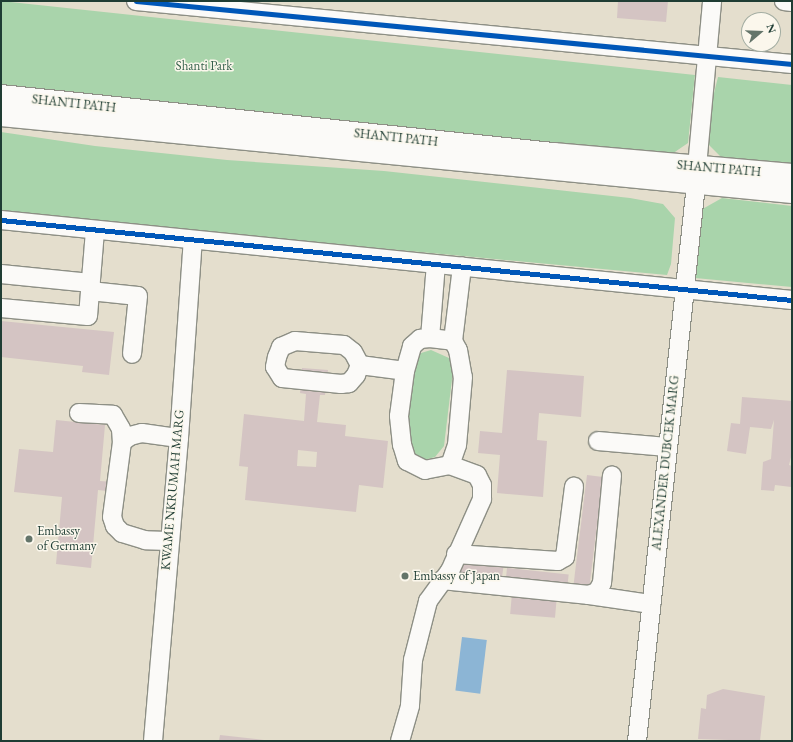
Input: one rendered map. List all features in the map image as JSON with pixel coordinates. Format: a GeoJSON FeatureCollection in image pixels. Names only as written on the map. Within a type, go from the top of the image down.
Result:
{"type":"FeatureCollection","features":[{"type":"Feature","properties":{"kind":"main road","name":"SHANTI PATH"},"geometry":{"type":"LineString","coordinates":[[1,96],[697,176],[792,192]]}},
{"type":"Feature","properties":{"kind":"main road","name":"SHANTI PATH"},"geometry":{"type":"LineString","coordinates":[[1,115],[697,176],[792,175]]}},
{"type":"Feature","properties":{"kind":"street"},"geometry":{"type":"LineString","coordinates":[[136,1],[218,5],[707,57],[792,64]]}},
{"type":"Feature","properties":{"kind":"street","name":"ALEXANDER DUBCEK MARG"},"geometry":{"type":"LineString","coordinates":[[637,741],[697,176],[712,1]]}},
{"type":"Feature","properties":{"kind":"street"},"geometry":{"type":"LineString","coordinates":[[784,1],[792,2]]}},
{"type":"Feature","properties":{"kind":"street"},"geometry":{"type":"LineString","coordinates":[[1,220],[792,300]]}},
{"type":"Feature","properties":{"kind":"street"},"geometry":{"type":"LineString","coordinates":[[1,308],[88,316],[95,230]]}},
{"type":"Feature","properties":{"kind":"street","name":"KWAME NKRUMAH MARG"},"geometry":{"type":"LineString","coordinates":[[153,741],[168,541],[179,438],[192,240]]}},
{"type":"Feature","properties":{"kind":"street"},"geometry":{"type":"LineString","coordinates":[[430,338],[436,264]]}},
{"type":"Feature","properties":{"kind":"street"},"geometry":{"type":"LineString","coordinates":[[450,465],[457,445],[463,377],[458,350],[453,341],[462,267]]}},
{"type":"Feature","properties":{"kind":"street"},"geometry":{"type":"LineString","coordinates":[[1,274],[90,287],[138,296],[132,354]]}},
{"type":"Feature","properties":{"kind":"street"},"geometry":{"type":"LineString","coordinates":[[400,741],[410,705],[413,660],[423,615],[428,601],[450,571],[456,554],[482,500],[482,485],[477,475],[450,465],[425,470],[407,461],[402,445],[399,416],[404,371],[412,346],[420,339],[430,338],[453,341]]}},
{"type":"Feature","properties":{"kind":"street"},"geometry":{"type":"LineString","coordinates":[[360,365],[404,371]]}},
{"type":"Feature","properties":{"kind":"street"},"geometry":{"type":"LineString","coordinates":[[79,413],[113,414],[121,429],[122,442],[112,517],[115,526],[122,533],[132,537],[168,541]]}},
{"type":"Feature","properties":{"kind":"street"},"geometry":{"type":"LineString","coordinates":[[122,442],[130,436],[142,433],[179,438]]}},
{"type":"Feature","properties":{"kind":"street"},"geometry":{"type":"LineString","coordinates":[[598,440],[667,448]]}},
{"type":"Feature","properties":{"kind":"street"},"geometry":{"type":"LineString","coordinates":[[589,595],[597,592],[602,583],[612,475]]}},
{"type":"Feature","properties":{"kind":"street"},"geometry":{"type":"LineString","coordinates":[[456,554],[558,560],[565,556],[574,487]]}},
{"type":"Feature","properties":{"kind":"street"},"geometry":{"type":"LineString","coordinates":[[442,580],[589,595],[651,604]]}},
{"type":"Feature","properties":{"kind":"green space","name":"Shanti Park"},"geometry":{"type":"Polygon","coordinates":[[[1,1],[695,75],[688,143],[669,156],[1,87],[1,1]]]}},
{"type":"Feature","properties":{"kind":"green space"},"geometry":{"type":"Polygon","coordinates":[[[718,77],[792,85],[792,167],[724,160],[709,145],[712,101],[718,77]]]}},
{"type":"Feature","properties":{"kind":"green space"},"geometry":{"type":"Polygon","coordinates":[[[1,132],[95,146],[227,160],[384,171],[630,198],[663,204],[675,218],[671,264],[667,275],[1,213],[1,132]]]}},
{"type":"Feature","properties":{"kind":"green space"},"geometry":{"type":"Polygon","coordinates":[[[722,198],[792,206],[792,287],[695,278],[699,211],[722,198]]]}},
{"type":"Feature","properties":{"kind":"green space"},"geometry":{"type":"Polygon","coordinates":[[[431,350],[449,358],[453,371],[444,446],[435,457],[424,460],[409,454],[407,425],[415,361],[421,353],[431,350]]]}},
{"type":"Feature","properties":{"kind":"water"},"geometry":{"type":"Polygon","coordinates":[[[462,637],[487,640],[480,694],[455,691],[462,637]]]}},
{"type":"Feature","properties":{"kind":"building"},"geometry":{"type":"Polygon","coordinates":[[[618,1],[668,1],[666,22],[617,18],[618,1]]]}},
{"type":"Feature","properties":{"kind":"building"},"geometry":{"type":"Polygon","coordinates":[[[1,321],[114,332],[109,375],[82,372],[83,366],[1,357],[1,321]]]}},
{"type":"Feature","properties":{"kind":"building"},"geometry":{"type":"Polygon","coordinates":[[[302,368],[328,370],[325,395],[320,395],[317,422],[346,425],[345,436],[388,441],[383,488],[359,485],[356,512],[245,500],[248,467],[239,466],[244,414],[304,421],[306,394],[300,393],[302,368]],[[298,450],[297,466],[316,467],[317,452],[298,450]]]}},
{"type":"Feature","properties":{"kind":"building"},"geometry":{"type":"Polygon","coordinates":[[[507,370],[584,376],[581,417],[539,413],[537,440],[547,441],[543,497],[497,493],[500,455],[478,453],[480,431],[502,433],[507,370]]]}},
{"type":"Feature","properties":{"kind":"building"},"geometry":{"type":"Polygon","coordinates":[[[742,397],[792,401],[792,453],[789,465],[792,466],[791,487],[775,485],[774,491],[761,490],[763,462],[771,459],[774,420],[771,429],[750,427],[746,454],[727,451],[731,423],[740,424],[742,397]]]}},
{"type":"Feature","properties":{"kind":"building"},"geometry":{"type":"Polygon","coordinates":[[[56,420],[105,425],[100,481],[126,483],[125,493],[98,490],[91,568],[56,564],[62,497],[14,492],[19,449],[53,452],[56,420]]]}},
{"type":"Feature","properties":{"kind":"building"},"geometry":{"type":"Polygon","coordinates":[[[587,475],[603,477],[589,588],[573,586],[587,475]]]}},
{"type":"Feature","properties":{"kind":"building"},"geometry":{"type":"Polygon","coordinates":[[[461,560],[504,566],[502,579],[459,573],[461,560]]]}},
{"type":"Feature","properties":{"kind":"building"},"geometry":{"type":"Polygon","coordinates":[[[507,568],[569,574],[567,586],[506,580],[507,568]]]}},
{"type":"Feature","properties":{"kind":"building"},"geometry":{"type":"Polygon","coordinates":[[[512,593],[557,597],[555,618],[510,614],[512,593]]]}},
{"type":"Feature","properties":{"kind":"building"},"geometry":{"type":"Polygon","coordinates":[[[723,689],[765,696],[760,741],[698,739],[701,708],[706,709],[707,695],[723,689]]]}},
{"type":"Feature","properties":{"kind":"building"},"geometry":{"type":"Polygon","coordinates":[[[220,735],[264,740],[264,741],[219,741],[220,735]]]}},
{"type":"Feature","properties":{"kind":"cycle path"},"geometry":{"type":"LineString","coordinates":[[136,1],[792,64]]}},
{"type":"Feature","properties":{"kind":"cycle path"},"geometry":{"type":"LineString","coordinates":[[1,220],[792,300]]}},
{"type":"Feature","properties":{"kind":"place","name":"Embassy of Germany"},"geometry":{"type":"Point","coordinates":[29,539]}},
{"type":"Feature","properties":{"kind":"place","name":"Embassy of Japan"},"geometry":{"type":"Point","coordinates":[405,576]}}]}
